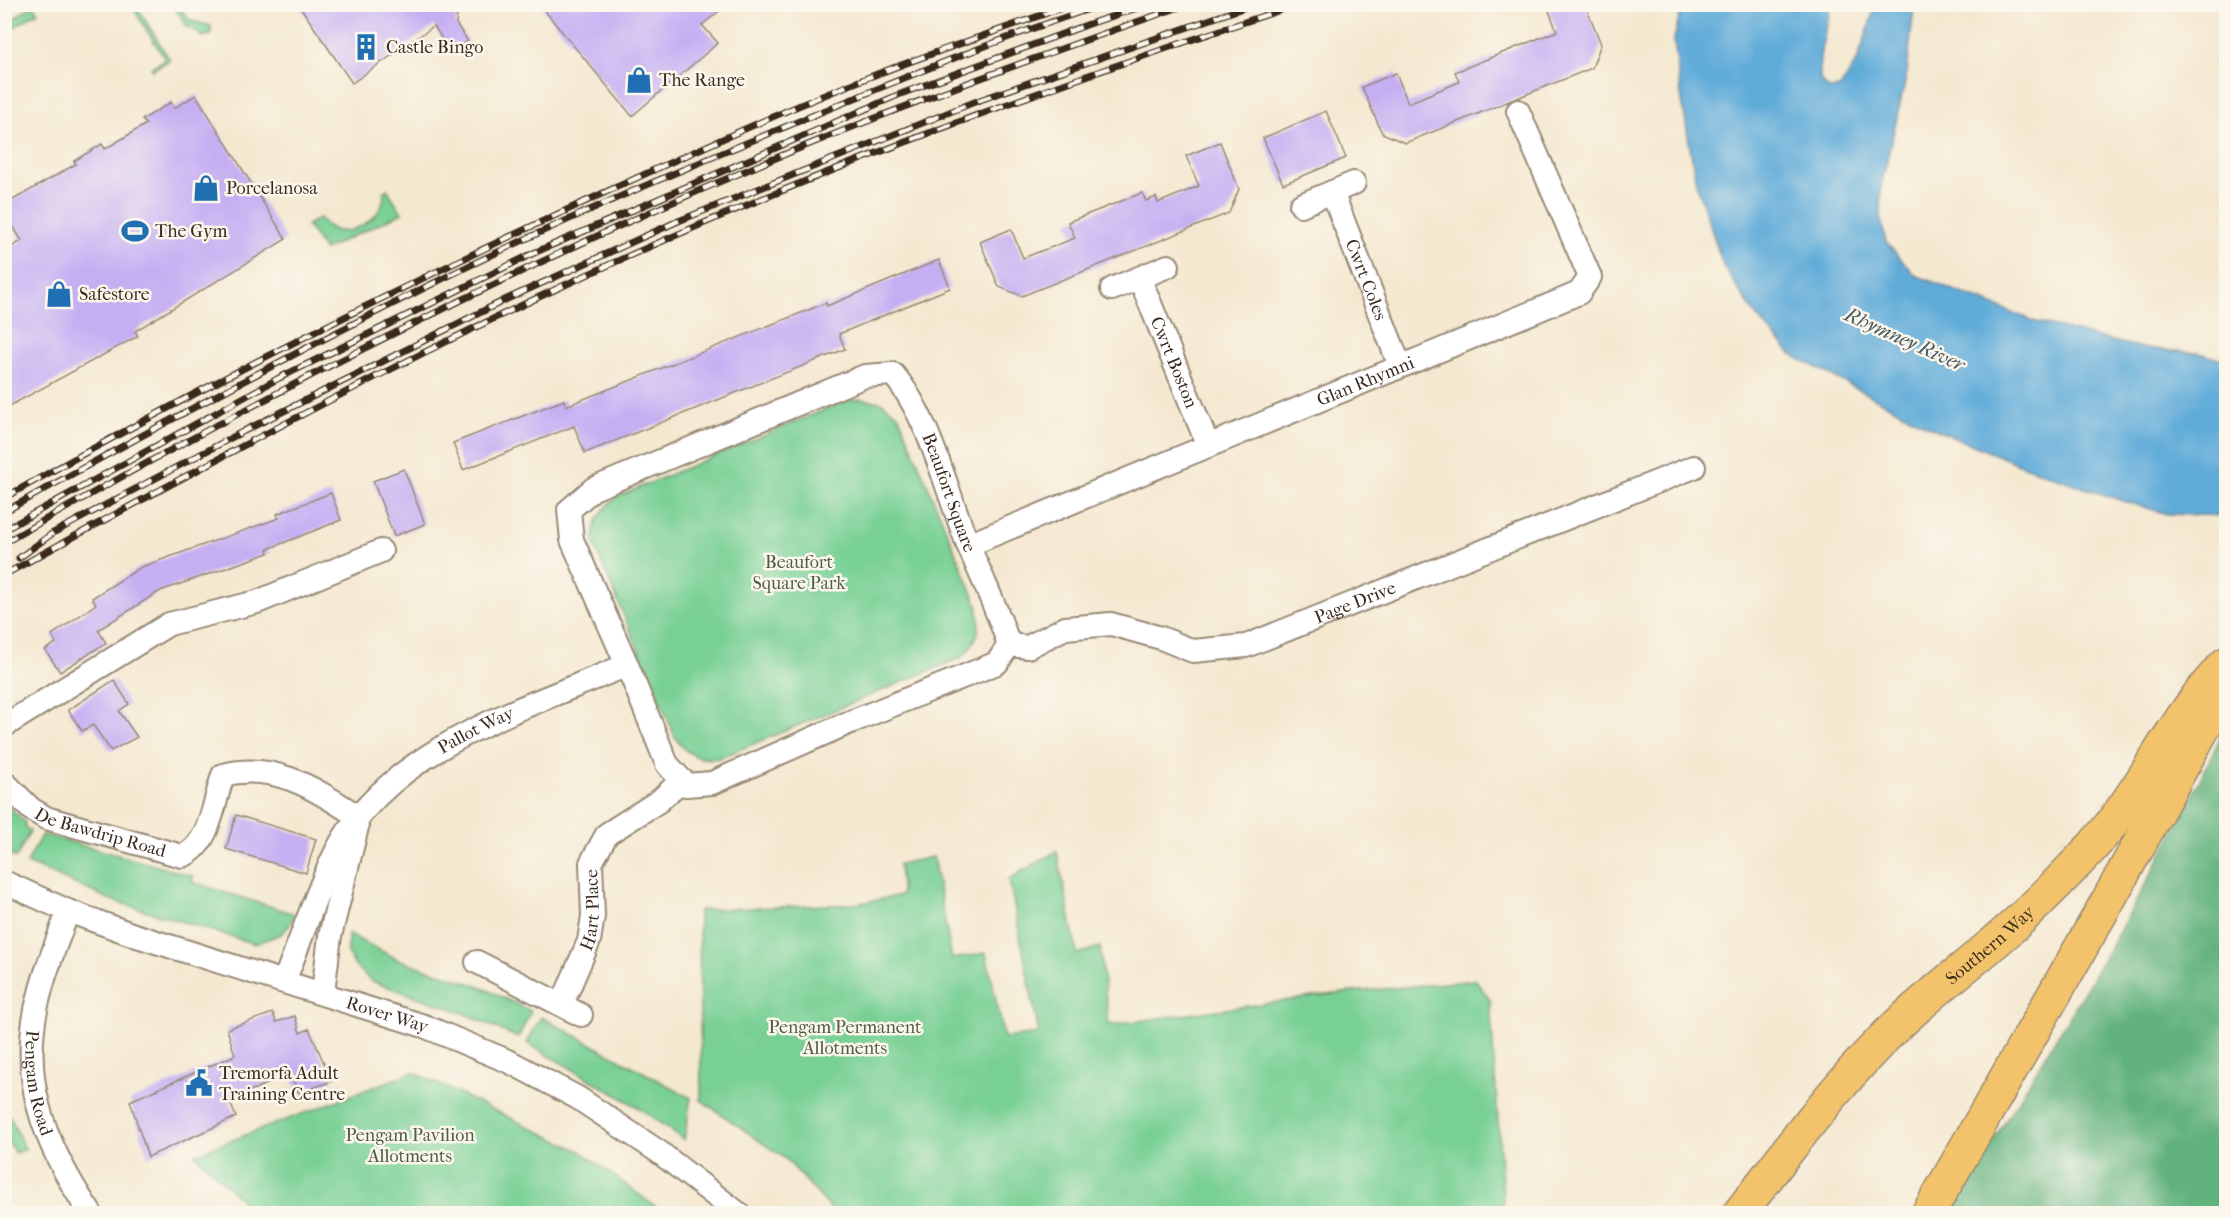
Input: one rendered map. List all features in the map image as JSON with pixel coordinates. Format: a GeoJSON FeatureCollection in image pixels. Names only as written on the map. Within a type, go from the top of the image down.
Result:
{"type":"FeatureCollection","features":[{"type":"Feature","properties":{"kind":"main road","name":"Southern Way"},"geometry":{"type":"LineString","coordinates":[[1738,1214],[1839,1087],[1883,1039],[1926,998],[2037,904],[2095,843],[2134,795],[2205,686],[2226,664]]}},
{"type":"Feature","properties":{"kind":"main road"},"geometry":{"type":"LineString","coordinates":[[1928,1214],[2221,698],[2226,672]]}},
{"type":"Feature","properties":{"kind":"street","name":"Glan Rhymni"},"geometry":{"type":"LineString","coordinates":[[968,545],[1579,293],[1590,277],[1518,111]]}},
{"type":"Feature","properties":{"kind":"street"},"geometry":{"type":"LineString","coordinates":[[1301,205],[1354,183]]}},
{"type":"Feature","properties":{"kind":"street","name":"Cwrt Coles"},"geometry":{"type":"LineString","coordinates":[[1332,192],[1400,366]]}},
{"type":"Feature","properties":{"kind":"street"},"geometry":{"type":"LineString","coordinates":[[1112,289],[1168,266]]}},
{"type":"Feature","properties":{"kind":"street","name":"Cwrt Boston"},"geometry":{"type":"LineString","coordinates":[[1140,279],[1208,445]]}},
{"type":"Feature","properties":{"kind":"street","name":"Beaufort Square"},"geometry":{"type":"LineString","coordinates":[[682,780],[667,764],[619,669],[572,540],[569,510],[593,489],[866,376],[892,374],[908,392],[961,520],[968,545],[997,605],[1009,645]]}},
{"type":"Feature","properties":{"kind":"street","name":"Page Drive"},"geometry":{"type":"LineString","coordinates":[[1009,645],[1028,647],[1065,628],[1111,624],[1161,638],[1193,651],[1246,645],[1694,466]]}},
{"type":"Feature","properties":{"kind":"street"},"geometry":{"type":"LineString","coordinates":[[4,726],[169,624],[257,602],[381,551]]}},
{"type":"Feature","properties":{"kind":"street"},"geometry":{"type":"LineString","coordinates":[[682,780],[686,785],[712,783],[848,723],[997,663],[1009,645]]}},
{"type":"Feature","properties":{"kind":"street","name":"Pallot Way"},"geometry":{"type":"LineString","coordinates":[[284,981],[337,849],[359,817],[404,771],[484,724],[619,669]]}},
{"type":"Feature","properties":{"kind":"street","name":"De Bawdrip Road"},"geometry":{"type":"LineString","coordinates":[[4,782],[31,809],[46,818],[175,855],[191,852],[199,845],[222,775],[242,769],[267,770],[315,790],[359,817]]}},
{"type":"Feature","properties":{"kind":"street","name":"Hart Place"},"geometry":{"type":"LineString","coordinates":[[477,962],[571,1010],[589,941],[593,916],[591,863],[607,834],[659,801],[682,780]]}},
{"type":"Feature","properties":{"kind":"street"},"geometry":{"type":"LineString","coordinates":[[323,992],[330,936],[359,817]]}},
{"type":"Feature","properties":{"kind":"street","name":"Rover Way"},"geometry":{"type":"LineString","coordinates":[[4,882],[68,911],[134,936],[323,992],[424,1026],[510,1062],[578,1098],[658,1152],[739,1214]]}},
{"type":"Feature","properties":{"kind":"street","name":"Pengam Road"},"geometry":{"type":"LineString","coordinates":[[68,911],[40,990],[32,1030],[31,1060],[34,1093],[42,1126],[91,1214]]}},
{"type":"Feature","properties":{"kind":"green space"},"geometry":{"type":"Polygon","coordinates":[[[33,5],[38,12],[5,33],[5,25],[33,5]]]}},
{"type":"Feature","properties":{"kind":"green space"},"geometry":{"type":"Polygon","coordinates":[[[131,5],[136,5],[170,60],[152,70],[151,68],[165,59],[131,5]]]}},
{"type":"Feature","properties":{"kind":"green space"},"geometry":{"type":"Polygon","coordinates":[[[173,5],[179,5],[189,20],[211,26],[211,35],[202,37],[191,27],[188,28],[173,5]]]}},
{"type":"Feature","properties":{"kind":"green space"},"geometry":{"type":"Polygon","coordinates":[[[387,189],[402,213],[324,250],[307,225],[320,218],[336,230],[354,229],[376,214],[384,200],[383,192],[387,189]]]}},
{"type":"Feature","properties":{"kind":"green space","name":"Beaufort Square Park"},"geometry":{"type":"Polygon","coordinates":[[[847,400],[881,402],[898,414],[977,604],[979,627],[976,638],[962,657],[720,758],[694,755],[675,737],[595,547],[594,532],[598,519],[617,497],[847,400]]]}},
{"type":"Feature","properties":{"kind":"green space"},"geometry":{"type":"Polygon","coordinates":[[[2226,724],[2226,1213],[1949,1213],[2130,912],[2196,788],[2226,724]]]}},
{"type":"Feature","properties":{"kind":"green space"},"geometry":{"type":"Polygon","coordinates":[[[5,803],[25,822],[25,827],[30,831],[16,858],[5,852],[5,803]]]}},
{"type":"Feature","properties":{"kind":"green space"},"geometry":{"type":"Polygon","coordinates":[[[42,834],[193,876],[192,882],[295,914],[289,926],[281,934],[255,944],[111,900],[27,863],[42,834]]]}},
{"type":"Feature","properties":{"kind":"green space","name":"Pengam Permanent Allotments"},"geometry":{"type":"Polygon","coordinates":[[[1057,851],[1077,954],[1100,947],[1109,1025],[1342,993],[1476,980],[1490,1000],[1504,1213],[835,1213],[787,1160],[701,1100],[699,910],[856,904],[902,895],[899,864],[933,857],[952,959],[986,953],[1004,1038],[1039,1034],[1009,879],[1057,851]]]}},
{"type":"Feature","properties":{"kind":"green space"},"geometry":{"type":"Polygon","coordinates":[[[348,934],[397,959],[481,987],[531,1011],[518,1038],[461,1012],[371,981],[355,966],[348,953],[348,934]]]}},
{"type":"Feature","properties":{"kind":"green space"},"geometry":{"type":"Polygon","coordinates":[[[541,1017],[691,1098],[684,1140],[636,1106],[527,1043],[541,1017]]]}},
{"type":"Feature","properties":{"kind":"green space","name":"Pengam Pavilion Allotments"},"geometry":{"type":"Polygon","coordinates":[[[413,1072],[580,1151],[664,1213],[254,1213],[195,1154],[413,1072]]]}},
{"type":"Feature","properties":{"kind":"green space"},"geometry":{"type":"Polygon","coordinates":[[[4,1104],[25,1149],[15,1153],[5,1136],[4,1104]]]}},
{"type":"Feature","properties":{"kind":"water","name":"Rhymney River"},"geometry":{"type":"Polygon","coordinates":[[[1682,5],[1831,5],[1820,56],[1820,80],[1829,89],[1840,88],[1858,59],[1876,5],[1914,5],[1907,73],[1881,187],[1880,216],[1886,242],[1915,275],[2039,323],[2142,348],[2199,353],[2226,361],[2226,516],[2167,514],[2104,495],[2016,463],[1930,427],[1792,355],[1757,317],[1724,268],[1696,183],[1674,40],[1682,5]]]}},
{"type":"Feature","properties":{"kind":"building","name":"Castle Bingo"},"geometry":{"type":"Polygon","coordinates":[[[298,4],[458,4],[456,24],[468,41],[450,52],[434,26],[352,83],[298,4]]]}},
{"type":"Feature","properties":{"kind":"building","name":"The Range"},"geometry":{"type":"Polygon","coordinates":[[[539,4],[728,4],[702,25],[718,43],[632,116],[539,4]]]}},
{"type":"Feature","properties":{"kind":"building"},"geometry":{"type":"Polygon","coordinates":[[[1565,4],[1585,4],[1601,44],[1592,68],[1405,143],[1382,133],[1362,87],[1396,73],[1408,103],[1459,82],[1455,72],[1557,31],[1549,11],[1565,4]]]}},
{"type":"Feature","properties":{"kind":"building"},"geometry":{"type":"Polygon","coordinates":[[[196,95],[286,239],[135,331],[138,336],[4,409],[4,251],[22,241],[4,211],[4,205],[76,164],[74,161],[102,144],[105,149],[125,137],[146,124],[142,120],[171,102],[174,108],[196,95]]]}},
{"type":"Feature","properties":{"kind":"building"},"geometry":{"type":"Polygon","coordinates":[[[1326,111],[1346,158],[1283,184],[1263,138],[1326,111]]]}},
{"type":"Feature","properties":{"kind":"building"},"geometry":{"type":"Polygon","coordinates":[[[1220,142],[1239,189],[1229,213],[1022,296],[999,287],[980,242],[1011,229],[1023,258],[1075,238],[1068,222],[1142,193],[1146,201],[1156,197],[1158,203],[1199,186],[1186,156],[1220,142]]]}},
{"type":"Feature","properties":{"kind":"building"},"geometry":{"type":"Polygon","coordinates":[[[939,260],[950,288],[839,334],[845,349],[585,453],[574,426],[463,470],[453,443],[564,400],[566,406],[826,303],[827,306],[939,260]]]}},
{"type":"Feature","properties":{"kind":"building"},"geometry":{"type":"Polygon","coordinates":[[[404,469],[425,524],[394,536],[373,481],[404,469]]]}},
{"type":"Feature","properties":{"kind":"building"},"geometry":{"type":"Polygon","coordinates":[[[331,493],[341,520],[268,549],[269,553],[160,591],[98,630],[106,643],[60,672],[45,650],[56,643],[52,635],[96,604],[92,598],[141,567],[279,518],[277,514],[331,493]]]}},
{"type":"Feature","properties":{"kind":"building"},"geometry":{"type":"Polygon","coordinates":[[[114,680],[129,704],[119,711],[137,737],[111,751],[93,725],[82,731],[68,710],[114,680]]]}},
{"type":"Feature","properties":{"kind":"building"},"geometry":{"type":"Polygon","coordinates":[[[236,815],[316,839],[306,873],[226,849],[236,815]]]}},
{"type":"Feature","properties":{"kind":"building","name":"Tremorfa Adult Training Centre"},"geometry":{"type":"Polygon","coordinates":[[[273,1013],[276,1022],[295,1016],[300,1033],[309,1029],[332,1081],[299,1093],[290,1074],[229,1100],[236,1117],[148,1157],[130,1101],[235,1055],[227,1029],[273,1013]]]}},
{"type":"Feature","properties":{"kind":"railway"},"geometry":{"type":"LineString","coordinates":[[4,498],[296,341],[595,197],[743,130],[855,83],[1072,4]]}},
{"type":"Feature","properties":{"kind":"railway"},"geometry":{"type":"LineString","coordinates":[[4,512],[265,370],[424,288],[562,222],[873,91],[988,45],[1104,4]]}},
{"type":"Feature","properties":{"kind":"railway"},"geometry":{"type":"LineString","coordinates":[[4,530],[279,378],[536,252],[898,95],[1149,4]]}},
{"type":"Feature","properties":{"kind":"railway"},"geometry":{"type":"LineString","coordinates":[[4,543],[286,388],[575,246],[672,202],[874,118],[1188,4]]}},
{"type":"Feature","properties":{"kind":"railway"},"geometry":{"type":"LineString","coordinates":[[19,558],[53,533],[244,431],[507,299],[676,222],[977,101],[1254,4]]}},
{"type":"Feature","properties":{"kind":"railway"},"geometry":{"type":"LineString","coordinates":[[4,575],[328,401],[492,320],[658,243],[816,177],[976,116],[1137,58],[1299,4]]}},
{"type":"Feature","properties":{"kind":"place","name":"Castle Bingo"},"geometry":{"type":"Point","coordinates":[366,47]}},
{"type":"Feature","properties":{"kind":"place","name":"The Range"},"geometry":{"type":"Point","coordinates":[639,80]}},
{"type":"Feature","properties":{"kind":"place","name":"Porcelanosa"},"geometry":{"type":"Point","coordinates":[206,188]}},
{"type":"Feature","properties":{"kind":"place","name":"The Gym"},"geometry":{"type":"Point","coordinates":[135,231]}},
{"type":"Feature","properties":{"kind":"place","name":"Safestore"},"geometry":{"type":"Point","coordinates":[59,294]}},
{"type":"Feature","properties":{"kind":"place","name":"Tremorfa Adult Training Centre"},"geometry":{"type":"Point","coordinates":[199,1083]}}]}
